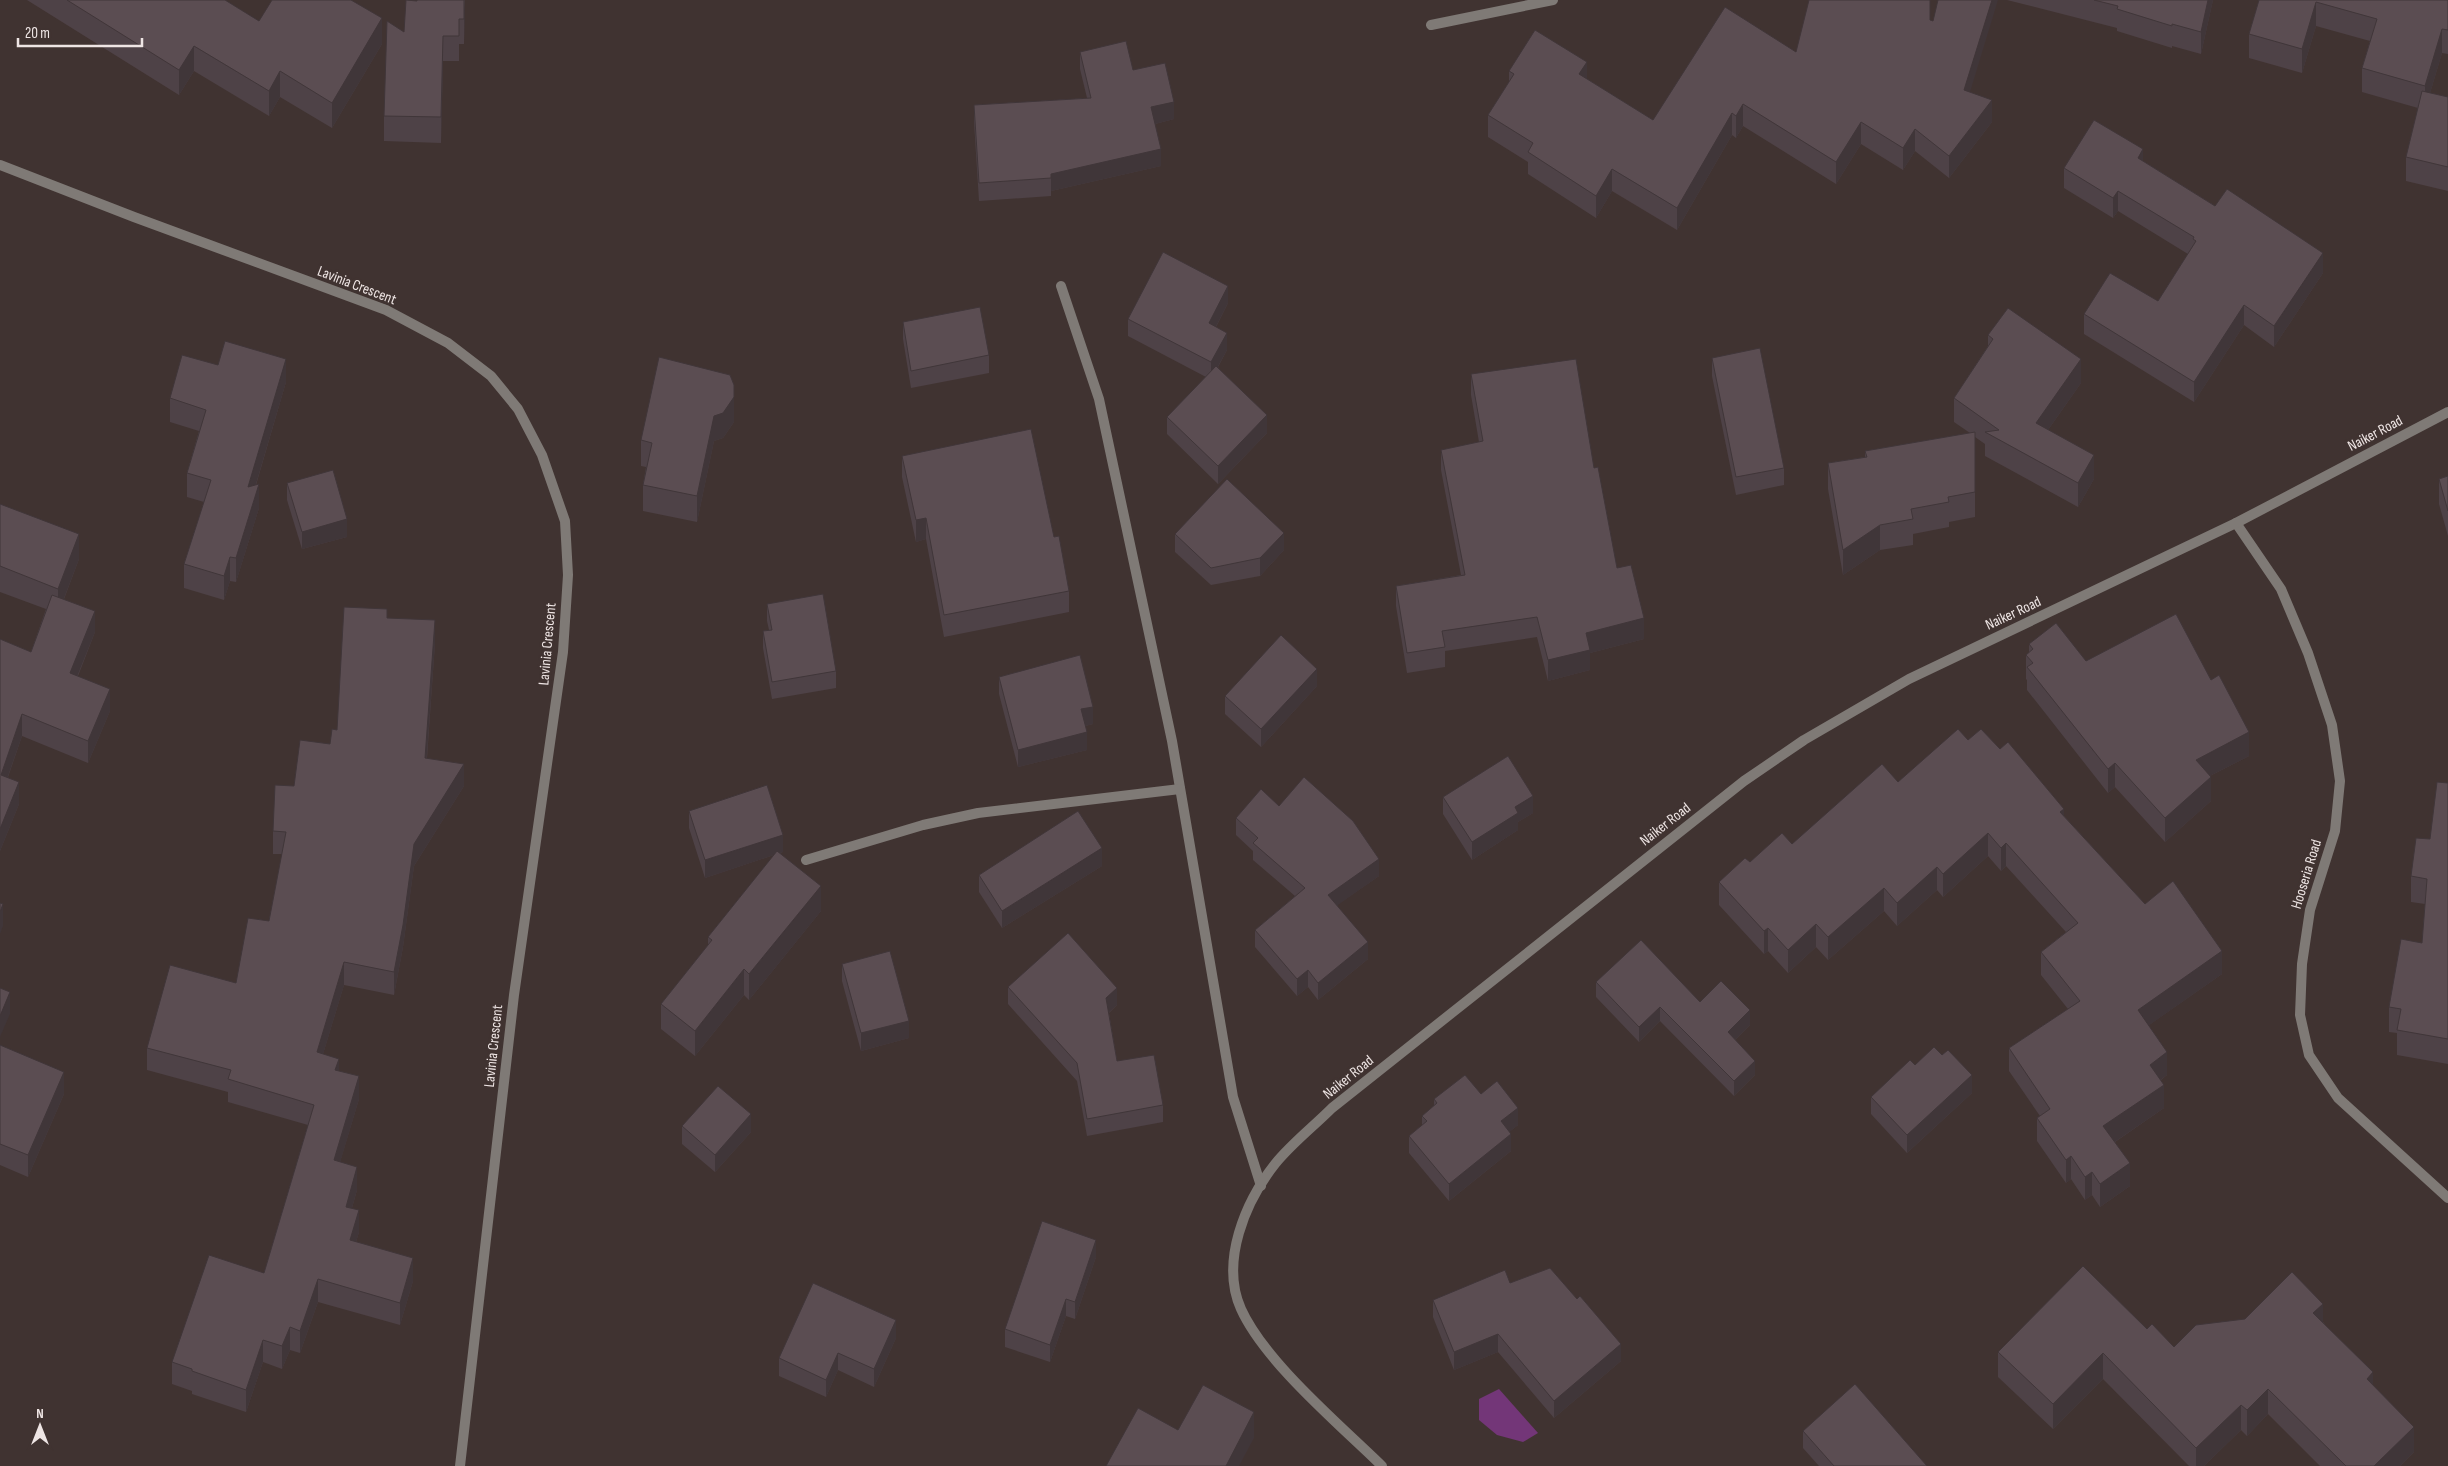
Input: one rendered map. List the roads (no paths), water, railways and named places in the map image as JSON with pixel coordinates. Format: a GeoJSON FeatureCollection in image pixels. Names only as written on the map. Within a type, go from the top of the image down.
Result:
{"type":"FeatureCollection","features":[{"type":"Feature","properties":{"kind":"street"},"geometry":{"type":"LineString","coordinates":[[1431,25],[1553,0]]}},
{"type":"Feature","properties":{"kind":"street","name":"Lavinia Crescent"},"geometry":{"type":"LineString","coordinates":[[0,165],[143,221],[386,310],[448,343],[491,376],[518,409],[542,456],[565,521],[568,575],[563,652],[514,995],[460,1466]]}},
{"type":"Feature","properties":{"kind":"street"},"geometry":{"type":"LineString","coordinates":[[1061,286],[1099,399],[1172,741],[1233,1097],[1262,1186]]}},
{"type":"Feature","properties":{"kind":"street","name":"Naiker Road"},"geometry":{"type":"LineString","coordinates":[[1382,1466],[1310,1396],[1263,1345],[1240,1308],[1233,1276],[1236,1246],[1248,1208],[1275,1164],[1332,1108],[1744,781],[1804,740],[1909,679],[2236,523],[2448,412]]}},
{"type":"Feature","properties":{"kind":"street","name":"Hooseria Road"},"geometry":{"type":"LineString","coordinates":[[2236,523],[2281,589],[2308,653],[2332,726],[2340,781],[2335,831],[2310,910],[2302,964],[2300,1016],[2309,1055],[2338,1098],[2448,1198]]}},
{"type":"Feature","properties":{"kind":"street"},"geometry":{"type":"LineString","coordinates":[[806,860],[924,825],[978,813],[1180,789]]}}]}
